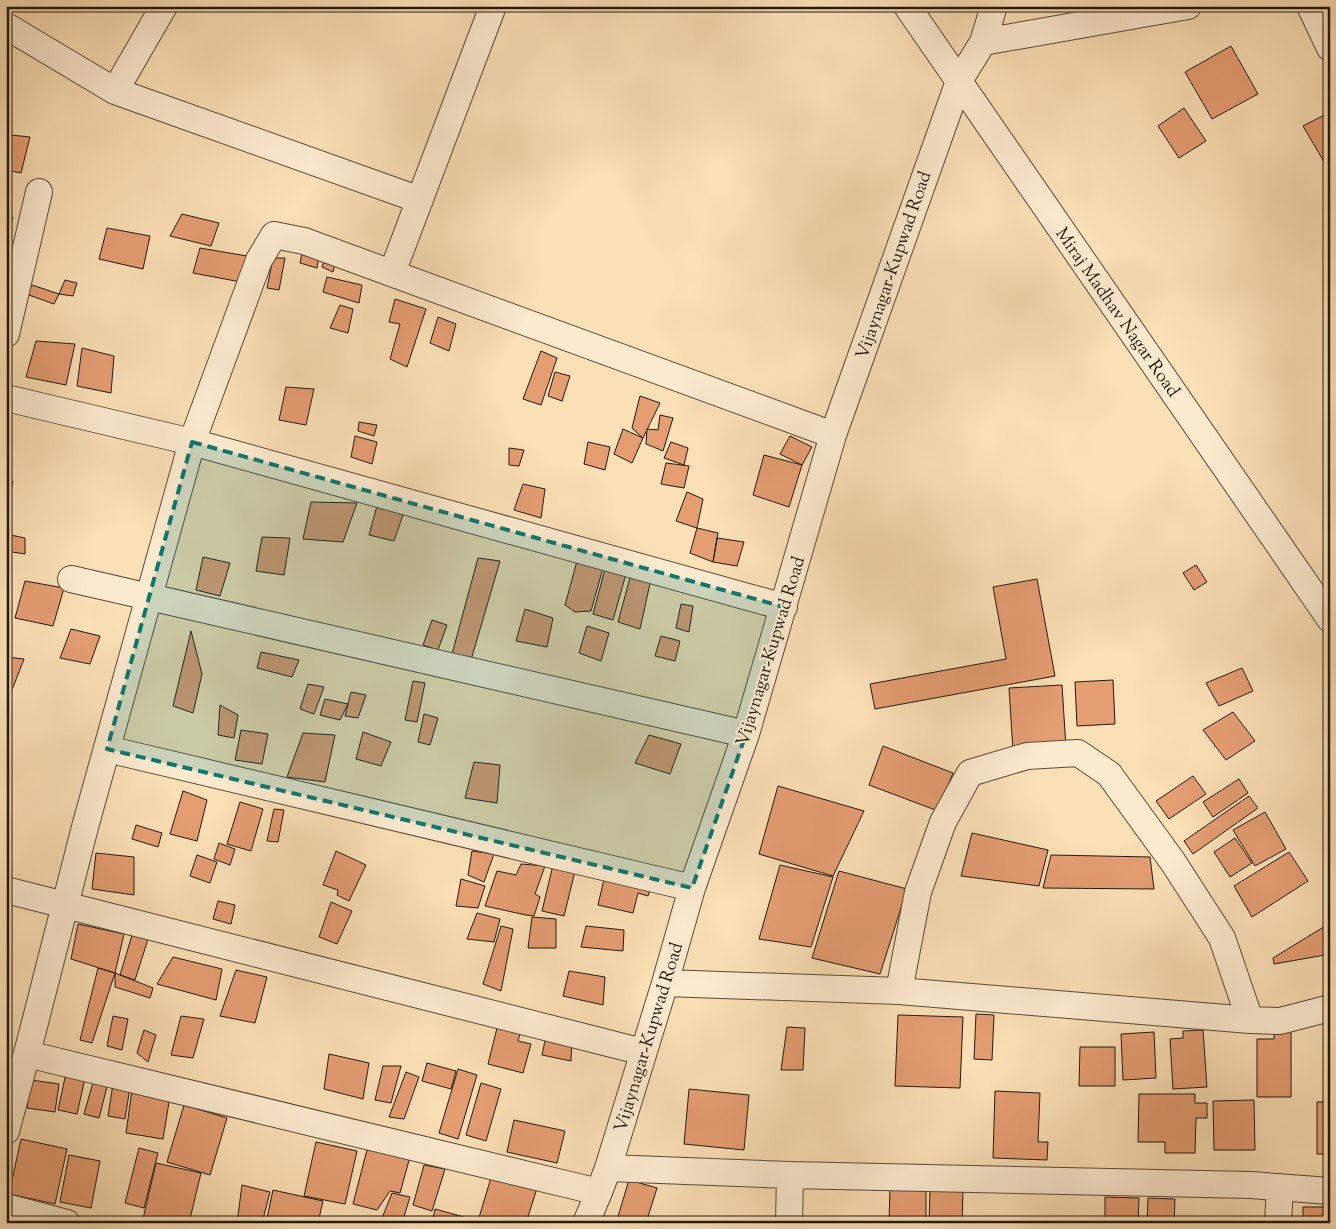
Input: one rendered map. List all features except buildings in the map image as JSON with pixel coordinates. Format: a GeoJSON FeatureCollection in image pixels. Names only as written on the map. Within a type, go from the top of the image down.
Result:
{"type":"FeatureCollection","features":[{"type":"Feature","properties":{"kind":"street"},"geometry":{"type":"LineString","coordinates":[[114,91],[164,6]]}},
{"type":"Feature","properties":{"kind":"street"},"geometry":{"type":"LineString","coordinates":[[392,273],[492,6]]}},
{"type":"Feature","properties":{"kind":"street","name":"Miraj Madhav Nagar Road"},"geometry":{"type":"LineString","coordinates":[[907,6],[1330,619]]}},
{"type":"Feature","properties":{"kind":"street","name":"Vijaynagar-Kupwad Road"},"geometry":{"type":"LineString","coordinates":[[586,1223],[608,1168],[692,888],[746,734],[834,435],[959,81],[984,42],[994,6]]}},
{"type":"Feature","properties":{"kind":"street"},"geometry":{"type":"LineString","coordinates":[[984,42],[1188,6]]}},
{"type":"Feature","properties":{"kind":"street"},"geometry":{"type":"LineString","coordinates":[[1310,6],[1330,48]]}},
{"type":"Feature","properties":{"kind":"street"},"geometry":{"type":"LineString","coordinates":[[6,26],[114,91],[420,200]]}},
{"type":"Feature","properties":{"kind":"street"},"geometry":{"type":"LineString","coordinates":[[6,334],[39,192]]}},
{"type":"Feature","properties":{"kind":"street"},"geometry":{"type":"LineString","coordinates":[[6,1131],[85,828],[192,442],[259,260],[274,235],[304,241],[834,435]]}},
{"type":"Feature","properties":{"kind":"street"},"geometry":{"type":"LineString","coordinates":[[6,398],[192,442],[784,607]]}},
{"type":"Feature","properties":{"kind":"street"},"geometry":{"type":"LineString","coordinates":[[71,579],[746,734]]}},
{"type":"Feature","properties":{"kind":"street"},"geometry":{"type":"LineString","coordinates":[[107,749],[692,888]]}},
{"type":"Feature","properties":{"kind":"street"},"geometry":{"type":"LineString","coordinates":[[899,991],[918,892],[943,822],[970,773],[1027,756],[1078,753],[1109,774],[1173,862],[1222,938],[1250,1020]]}},
{"type":"Feature","properties":{"kind":"street"},"geometry":{"type":"LineString","coordinates":[[6,890],[643,1052]]}},
{"type":"Feature","properties":{"kind":"street"},"geometry":{"type":"LineString","coordinates":[[665,983],[899,991],[1250,1020],[1280,1021],[1330,1008]]}},
{"type":"Feature","properties":{"kind":"street"},"geometry":{"type":"LineString","coordinates":[[27,1054],[599,1192]]}},
{"type":"Feature","properties":{"kind":"street"},"geometry":{"type":"LineString","coordinates":[[608,1168],[790,1175],[1232,1184],[1330,1191]]}},
{"type":"Feature","properties":{"kind":"street"},"geometry":{"type":"LineString","coordinates":[[789,1223],[790,1175]]}},
{"type":"Feature","properties":{"kind":"street"},"geometry":{"type":"LineString","coordinates":[[1278,1223],[1280,1187]]}},
{"type":"Feature","properties":{"kind":"street"},"geometry":{"type":"LineString","coordinates":[[6,1208],[67,1223]]}},
{"type":"Feature","properties":{"kind":"highlighted area"},"geometry":{"type":"Polygon","coordinates":[[[192,442],[784,607],[746,734],[692,888],[107,749],[192,442]]]}}]}
